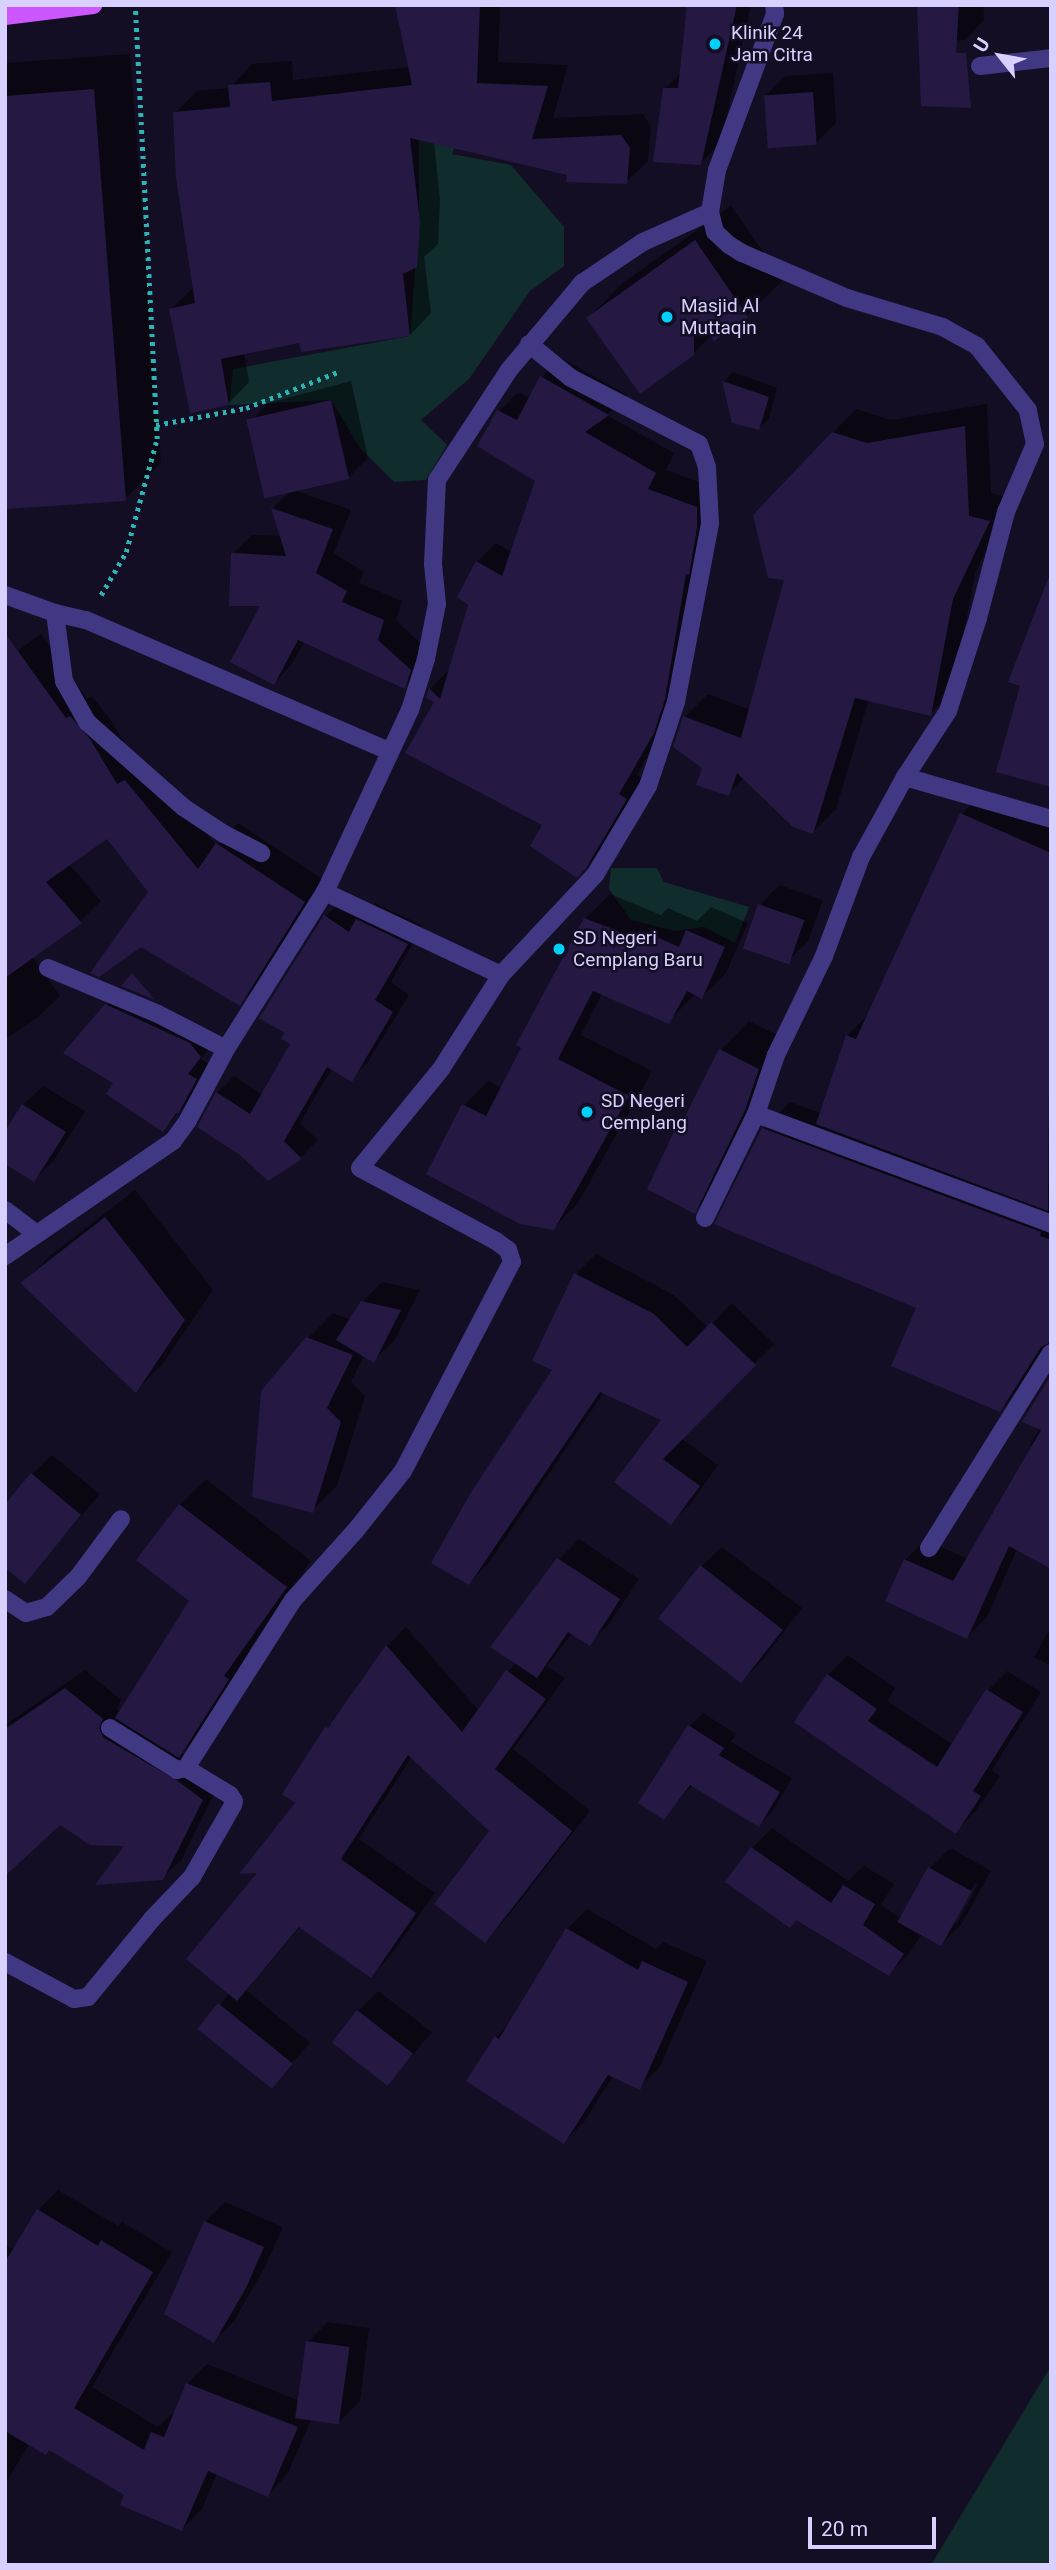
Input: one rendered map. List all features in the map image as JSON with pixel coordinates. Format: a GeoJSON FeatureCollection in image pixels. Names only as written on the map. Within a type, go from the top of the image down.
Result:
{"type":"FeatureCollection","features":[{"type":"Feature","properties":{"kind":"main road"},"geometry":{"type":"LineString","coordinates":[[5,16],[93,5]]}},
{"type":"Feature","properties":{"kind":"street"},"geometry":{"type":"LineString","coordinates":[[705,1218],[756,1114],[776,1055],[824,956],[861,857],[905,777],[948,711],[978,618],[1006,512],[1043,447],[1028,410],[977,346],[943,327],[847,298],[742,253],[716,232],[710,212],[717,170],[775,14],[774,5]]}},
{"type":"Feature","properties":{"kind":"street"},"geometry":{"type":"LineString","coordinates":[[980,66],[1051,58]]}},
{"type":"Feature","properties":{"kind":"street"},"geometry":{"type":"LineString","coordinates":[[5,1255],[173,1141],[188,1120],[226,1049],[325,892],[410,710],[426,659],[437,604],[433,564],[437,480],[529,344],[582,283],[643,242],[710,212]]}},
{"type":"Feature","properties":{"kind":"street"},"geometry":{"type":"LineString","coordinates":[[110,1728],[177,1770],[186,1768],[293,1600],[356,1530],[402,1471],[512,1262],[508,1250],[496,1241],[360,1168],[441,1069],[501,975],[594,876],[648,786],[676,702],[698,602],[710,523],[707,467],[699,444],[571,378],[529,344]]}},
{"type":"Feature","properties":{"kind":"street"},"geometry":{"type":"LineString","coordinates":[[5,594],[55,613],[86,620],[389,751]]}},
{"type":"Feature","properties":{"kind":"street"},"geometry":{"type":"LineString","coordinates":[[55,613],[64,681],[87,722],[183,807],[261,853]]}},
{"type":"Feature","properties":{"kind":"street"},"geometry":{"type":"LineString","coordinates":[[905,777],[1051,819]]}},
{"type":"Feature","properties":{"kind":"street"},"geometry":{"type":"LineString","coordinates":[[325,892],[501,975]]}},
{"type":"Feature","properties":{"kind":"street"},"geometry":{"type":"LineString","coordinates":[[48,968],[158,1014],[226,1049]]}},
{"type":"Feature","properties":{"kind":"street"},"geometry":{"type":"LineString","coordinates":[[756,1114],[1051,1224]]}},
{"type":"Feature","properties":{"kind":"street"},"geometry":{"type":"LineString","coordinates":[[5,1210],[36,1233]]}},
{"type":"Feature","properties":{"kind":"street"},"geometry":{"type":"LineString","coordinates":[[929,1548],[1051,1353]]}},
{"type":"Feature","properties":{"kind":"street"},"geometry":{"type":"LineString","coordinates":[[5,1599],[26,1613],[47,1607],[78,1577],[121,1518]]}},
{"type":"Feature","properties":{"kind":"street"},"geometry":{"type":"LineString","coordinates":[[5,1962],[74,1999],[88,1997],[152,1919],[192,1877],[233,1805],[234,1801],[230,1796],[186,1768]]}},
{"type":"Feature","properties":{"kind":"path"},"geometry":{"type":"LineString","coordinates":[[86,620],[126,552],[157,439],[135,5]]}},
{"type":"Feature","properties":{"kind":"path"},"geometry":{"type":"LineString","coordinates":[[156,425],[246,408],[338,372]]}},
{"type":"Feature","properties":{"kind":"green space"},"geometry":{"type":"Polygon","coordinates":[[[475,86],[452,154],[511,165],[564,227],[564,266],[530,291],[469,379],[421,420],[447,445],[426,480],[394,482],[360,448],[331,400],[229,405],[233,369],[410,336],[419,217],[419,88],[475,86]]]}},
{"type":"Feature","properties":{"kind":"green space"},"geometry":{"type":"Polygon","coordinates":[[[611,868],[657,868],[664,882],[749,907],[735,943],[704,927],[675,931],[631,920],[609,889],[611,868]]]}},
{"type":"Feature","properties":{"kind":"green space"},"geometry":{"type":"Polygon","coordinates":[[[1051,2366],[1051,2565],[931,2565],[1051,2366]]]}},
{"type":"Feature","properties":{"kind":"building"},"geometry":{"type":"Polygon","coordinates":[[[395,5],[480,5],[477,83],[548,86],[532,139],[621,135],[630,148],[627,184],[566,182],[567,175],[410,138],[420,222],[417,267],[403,274],[410,336],[301,352],[299,343],[221,359],[229,405],[190,413],[169,309],[195,303],[176,178],[173,112],[230,107],[228,85],[270,82],[272,101],[412,85],[395,5]]]}},
{"type":"Feature","properties":{"kind":"building"},"geometry":{"type":"Polygon","coordinates":[[[687,5],[737,5],[701,165],[653,162],[663,88],[678,88],[687,5]]]}},
{"type":"Feature","properties":{"kind":"building"},"geometry":{"type":"Polygon","coordinates":[[[917,5],[959,5],[956,53],[966,53],[971,108],[921,106],[917,5]]]}},
{"type":"Feature","properties":{"kind":"building"},"geometry":{"type":"Polygon","coordinates":[[[94,89],[126,501],[5,509],[5,96],[94,89]]]}},
{"type":"Feature","properties":{"kind":"building"},"geometry":{"type":"Polygon","coordinates":[[[813,92],[817,145],[768,148],[764,95],[813,92]]]}},
{"type":"Feature","properties":{"kind":"building","name":"Masjid Al Muttaqin"},"geometry":{"type":"Polygon","coordinates":[[[695,240],[748,317],[713,342],[711,332],[694,334],[694,355],[640,394],[586,318],[695,240]]]}},
{"type":"Feature","properties":{"kind":"building"},"geometry":{"type":"Polygon","coordinates":[[[540,376],[609,415],[585,432],[656,473],[648,489],[697,507],[697,528],[689,575],[686,574],[665,699],[654,733],[619,794],[627,799],[586,868],[577,878],[530,846],[542,825],[405,753],[434,702],[426,698],[429,688],[440,699],[468,605],[457,597],[476,561],[502,576],[535,481],[477,446],[497,410],[517,420],[540,376]]]}},
{"type":"Feature","properties":{"kind":"building"},"geometry":{"type":"Polygon","coordinates":[[[722,381],[769,397],[759,430],[732,423],[722,381]]]}},
{"type":"Feature","properties":{"kind":"building"},"geometry":{"type":"Polygon","coordinates":[[[331,400],[349,479],[264,498],[246,420],[331,400]]]}},
{"type":"Feature","properties":{"kind":"building"},"geometry":{"type":"Polygon","coordinates":[[[965,426],[969,516],[990,521],[953,599],[931,716],[855,698],[813,834],[793,827],[737,773],[729,796],[696,785],[702,768],[673,747],[683,716],[741,738],[784,580],[768,578],[753,515],[832,432],[867,443],[965,426]]]}},
{"type":"Feature","properties":{"kind":"building"},"geometry":{"type":"Polygon","coordinates":[[[271,508],[333,529],[316,573],[347,591],[342,602],[384,620],[378,640],[411,670],[405,689],[298,640],[274,685],[230,662],[260,606],[229,606],[231,553],[286,556],[271,508]]]}},
{"type":"Feature","properties":{"kind":"building"},"geometry":{"type":"Polygon","coordinates":[[[1048,579],[1051,579],[1051,787],[996,772],[1020,686],[1008,682],[1048,579]]]}},
{"type":"Feature","properties":{"kind":"building"},"geometry":{"type":"Polygon","coordinates":[[[5,633],[66,718],[70,716],[90,739],[117,784],[125,780],[198,869],[216,843],[305,902],[240,1006],[141,947],[99,977],[90,973],[148,892],[107,839],[46,882],[82,923],[5,978],[5,633]]]}},
{"type":"Feature","properties":{"kind":"building"},"geometry":{"type":"Polygon","coordinates":[[[960,813],[1051,853],[1048,1211],[816,1124],[846,1035],[856,1039],[960,813]]]}},
{"type":"Feature","properties":{"kind":"building"},"geometry":{"type":"Polygon","coordinates":[[[758,904],[804,920],[789,964],[743,948],[758,904]]]}},
{"type":"Feature","properties":{"kind":"building"},"geometry":{"type":"Polygon","coordinates":[[[324,915],[349,932],[356,919],[408,944],[375,1000],[393,1012],[352,1082],[327,1067],[284,1141],[302,1159],[268,1181],[240,1155],[197,1127],[216,1092],[250,1114],[290,1044],[281,1039],[285,1033],[259,1018],[324,915]]]}},
{"type":"Feature","properties":{"kind":"building"},"geometry":{"type":"Polygon","coordinates":[[[584,918],[639,939],[643,931],[679,947],[686,930],[725,947],[702,999],[687,991],[669,1024],[593,991],[558,1059],[629,1096],[554,1230],[520,1224],[426,1174],[462,1104],[486,1116],[521,1048],[516,1045],[584,918]]]}},
{"type":"Feature","properties":{"kind":"building"},"geometry":{"type":"Polygon","coordinates":[[[132,973],[155,1000],[121,986],[132,973]]]}},
{"type":"Feature","properties":{"kind":"building"},"geometry":{"type":"Polygon","coordinates":[[[105,1004],[190,1043],[201,1057],[188,1074],[197,1079],[178,1114],[176,1113],[163,1132],[106,1094],[113,1083],[63,1053],[105,1004]]]}},
{"type":"Feature","properties":{"kind":"building"},"geometry":{"type":"Polygon","coordinates":[[[719,1049],[759,1069],[745,1110],[695,1214],[647,1189],[679,1121],[682,1122],[719,1049]]]}},
{"type":"Feature","properties":{"kind":"building"},"geometry":{"type":"Polygon","coordinates":[[[22,1104],[66,1132],[34,1182],[5,1164],[5,1131],[22,1104]]]}},
{"type":"Feature","properties":{"kind":"building"},"geometry":{"type":"Polygon","coordinates":[[[762,1128],[1041,1232],[1040,1236],[1051,1240],[1051,1342],[1041,1347],[1000,1412],[891,1366],[916,1308],[714,1224],[762,1128]]]}},
{"type":"Feature","properties":{"kind":"building"},"geometry":{"type":"Polygon","coordinates":[[[105,1217],[185,1320],[136,1393],[20,1283],[105,1217]]]}},
{"type":"Feature","properties":{"kind":"building"},"geometry":{"type":"Polygon","coordinates":[[[574,1273],[654,1314],[687,1347],[711,1322],[756,1365],[663,1459],[700,1486],[671,1525],[614,1482],[661,1420],[600,1392],[469,1585],[431,1563],[473,1489],[552,1370],[532,1361],[574,1273]]]}},
{"type":"Feature","properties":{"kind":"building"},"geometry":{"type":"Polygon","coordinates":[[[361,1301],[401,1310],[374,1363],[336,1340],[361,1301]]]}},
{"type":"Feature","properties":{"kind":"building"},"geometry":{"type":"Polygon","coordinates":[[[306,1337],[353,1355],[327,1408],[341,1422],[313,1513],[252,1497],[261,1391],[306,1337]]]}},
{"type":"Feature","properties":{"kind":"building"},"geometry":{"type":"Polygon","coordinates":[[[1051,1375],[1051,1569],[1009,1546],[967,1639],[885,1601],[904,1559],[953,1581],[1041,1430],[1022,1422],[1051,1375]]]}},
{"type":"Feature","properties":{"kind":"building"},"geometry":{"type":"Polygon","coordinates":[[[31,1473],[81,1515],[25,1584],[5,1568],[5,1504],[31,1473]]]}},
{"type":"Feature","properties":{"kind":"building"},"geometry":{"type":"Polygon","coordinates":[[[179,1504],[287,1587],[224,1676],[229,1679],[179,1758],[115,1718],[189,1601],[136,1560],[179,1504]]]}},
{"type":"Feature","properties":{"kind":"building"},"geometry":{"type":"Polygon","coordinates":[[[557,1558],[620,1599],[590,1646],[568,1632],[537,1678],[490,1647],[557,1558]]]}},
{"type":"Feature","properties":{"kind":"building"},"geometry":{"type":"Polygon","coordinates":[[[700,1565],[783,1630],[741,1683],[658,1619],[700,1565]]]}},
{"type":"Feature","properties":{"kind":"building"},"geometry":{"type":"Polygon","coordinates":[[[386,1645],[462,1732],[506,1670],[546,1699],[495,1769],[572,1831],[485,1943],[434,1904],[489,1831],[408,1755],[341,1859],[416,1913],[371,1978],[299,1927],[237,2001],[186,1959],[257,1873],[239,1874],[295,1803],[282,1794],[325,1727],[328,1728],[386,1645]]]}},
{"type":"Feature","properties":{"kind":"building"},"geometry":{"type":"Polygon","coordinates":[[[827,1674],[877,1709],[868,1721],[937,1767],[986,1689],[1023,1712],[973,1791],[981,1796],[956,1834],[794,1722],[827,1674]]]}},
{"type":"Feature","properties":{"kind":"building"},"geometry":{"type":"Polygon","coordinates":[[[65,1688],[103,1719],[99,1728],[104,1738],[178,1781],[203,1800],[163,1880],[95,1885],[124,1846],[90,1845],[60,1825],[5,1876],[5,1729],[65,1688]]]}},
{"type":"Feature","properties":{"kind":"building"},"geometry":{"type":"Polygon","coordinates":[[[688,1725],[724,1748],[719,1755],[780,1792],[759,1827],[690,1785],[664,1820],[638,1803],[688,1725]]]}},
{"type":"Feature","properties":{"kind":"building"},"geometry":{"type":"Polygon","coordinates":[[[751,1847],[831,1903],[843,1885],[875,1904],[863,1925],[904,1954],[889,1976],[796,1920],[790,1928],[725,1882],[751,1847]]]}},
{"type":"Feature","properties":{"kind":"building"},"geometry":{"type":"Polygon","coordinates":[[[928,1867],[972,1891],[941,1946],[897,1922],[928,1867]]]}},
{"type":"Feature","properties":{"kind":"building"},"geometry":{"type":"Polygon","coordinates":[[[566,1928],[638,1970],[642,1961],[688,1982],[640,2090],[608,2075],[564,2144],[466,2081],[495,2036],[499,2039],[566,1928]]]}},
{"type":"Feature","properties":{"kind":"building"},"geometry":{"type":"Polygon","coordinates":[[[218,2003],[293,2063],[272,2089],[197,2029],[218,2003]]]}},
{"type":"Feature","properties":{"kind":"building"},"geometry":{"type":"Polygon","coordinates":[[[357,2010],[413,2054],[388,2086],[332,2042],[357,2010]]]}},
{"type":"Feature","properties":{"kind":"building"},"geometry":{"type":"Polygon","coordinates":[[[37,2209],[98,2246],[101,2240],[153,2272],[74,2408],[144,2450],[151,2432],[164,2437],[186,2383],[298,2427],[268,2497],[208,2471],[182,2531],[120,2505],[124,2495],[49,2450],[46,2455],[5,2431],[5,2262],[37,2209]]]}},
{"type":"Feature","properties":{"kind":"building"},"geometry":{"type":"Polygon","coordinates":[[[204,2221],[264,2247],[246,2288],[214,2343],[164,2314],[204,2221]]]}},
{"type":"Feature","properties":{"kind":"building"},"geometry":{"type":"Polygon","coordinates":[[[306,2341],[350,2347],[339,2424],[295,2418],[306,2341]]]}},
{"type":"Feature","properties":{"kind":"place","name":"Klinik 24 Jam Citra"},"geometry":{"type":"Point","coordinates":[715,44]}},
{"type":"Feature","properties":{"kind":"place","name":"Masjid Al Muttaqin"},"geometry":{"type":"Point","coordinates":[667,317]}},
{"type":"Feature","properties":{"kind":"place","name":"SD Negeri Cemplang Baru"},"geometry":{"type":"Point","coordinates":[559,949]}},
{"type":"Feature","properties":{"kind":"place","name":"SD Negeri Cemplang"},"geometry":{"type":"Point","coordinates":[587,1112]}}]}
